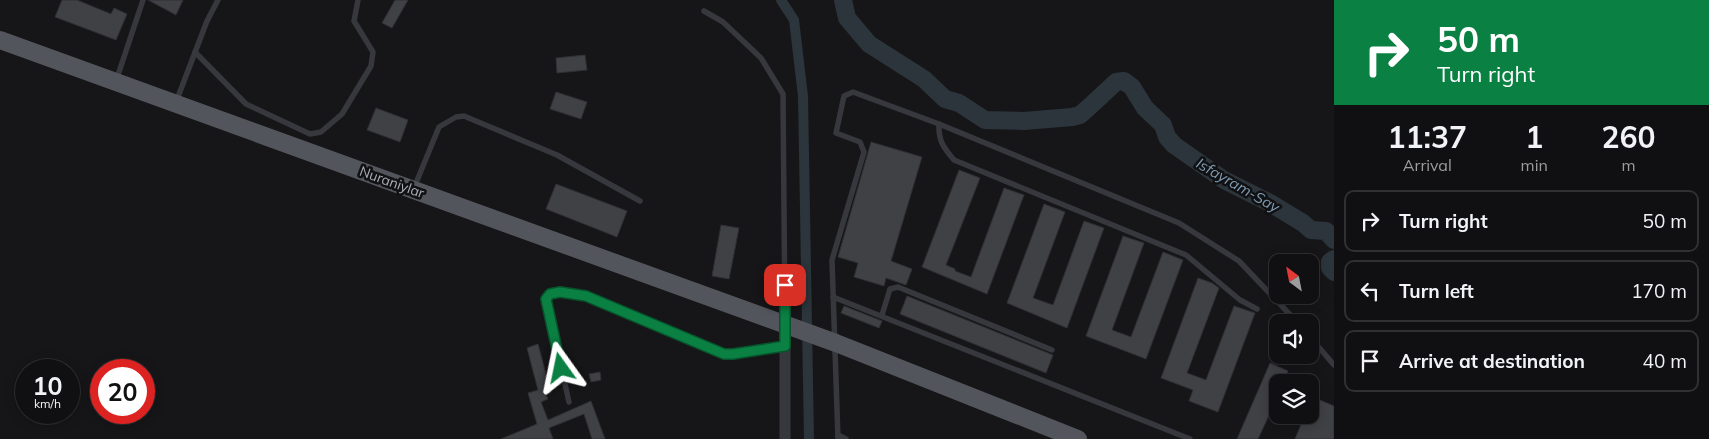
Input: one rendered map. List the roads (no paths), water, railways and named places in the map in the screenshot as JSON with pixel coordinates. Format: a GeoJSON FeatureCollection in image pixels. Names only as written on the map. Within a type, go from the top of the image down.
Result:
{"type":"FeatureCollection","features":[{"type":"Feature","properties":{"kind":"main road","name":"Nuraniylar"},"geometry":{"type":"LineString","coordinates":[[0,40],[836,343],[1078,439]]}},
{"type":"Feature","properties":{"kind":"street"},"geometry":{"type":"LineString","coordinates":[[785,325],[785,439]]}},
{"type":"Feature","properties":{"kind":"lane"},"geometry":{"type":"LineString","coordinates":[[116,83],[143,0]]}},
{"type":"Feature","properties":{"kind":"lane"},"geometry":{"type":"LineString","coordinates":[[175,104],[218,0]]}},
{"type":"Feature","properties":{"kind":"lane"},"geometry":{"type":"LineString","coordinates":[[195,52],[246,104],[310,134],[321,132],[342,114],[371,66],[373,52],[354,21],[358,0]]}},
{"type":"Feature","properties":{"kind":"lane"},"geometry":{"type":"LineString","coordinates":[[704,11],[723,22],[755,52],[772,74],[783,94],[785,325]]}},
{"type":"Feature","properties":{"kind":"lane"},"geometry":{"type":"LineString","coordinates":[[846,439],[838,437],[832,260],[864,152],[860,142],[836,133],[844,96],[853,92],[939,124],[1180,222],[1239,261],[1289,314]]}},
{"type":"Feature","properties":{"kind":"lane"},"geometry":{"type":"LineString","coordinates":[[413,190],[439,127],[456,117],[464,116],[557,155],[640,201]]}},
{"type":"Feature","properties":{"kind":"lane"},"geometry":{"type":"LineString","coordinates":[[939,124],[938,136],[942,146],[954,160],[1186,255],[1240,300],[1257,309]]}},
{"type":"Feature","properties":{"kind":"lane"},"geometry":{"type":"LineString","coordinates":[[882,315],[890,289],[898,287],[1052,350]]}},
{"type":"Feature","properties":{"kind":"lane"},"geometry":{"type":"LineString","coordinates":[[569,402],[546,299],[550,294],[560,292],[586,296],[724,354],[785,346]]}},
{"type":"Feature","properties":{"kind":"lane"},"geometry":{"type":"LineString","coordinates":[[833,297],[1190,439]]}},
{"type":"Feature","properties":{"kind":"lane"},"geometry":{"type":"LineString","coordinates":[[1319,348],[1334,365]]}},
{"type":"Feature","properties":{"kind":"waterway"},"geometry":{"type":"LineString","coordinates":[[781,0],[794,20],[803,96],[809,439]]}},
{"type":"Feature","properties":{"kind":"waterway","name":"Isfayram-Say"},"geometry":{"type":"LineString","coordinates":[[843,0],[847,18],[869,44],[924,79],[945,99],[959,103],[985,120],[1024,121],[1080,115],[1116,82],[1124,81],[1132,87],[1145,108],[1163,125],[1167,137],[1174,145],[1224,180],[1270,203],[1311,230],[1326,231],[1334,240]]}},
{"type":"Feature","properties":{"kind":"waterway","name":"Isfayram-Say"},"geometry":{"type":"LineString","coordinates":[[1334,259],[1330,262],[1330,268],[1334,272]]}}]}
